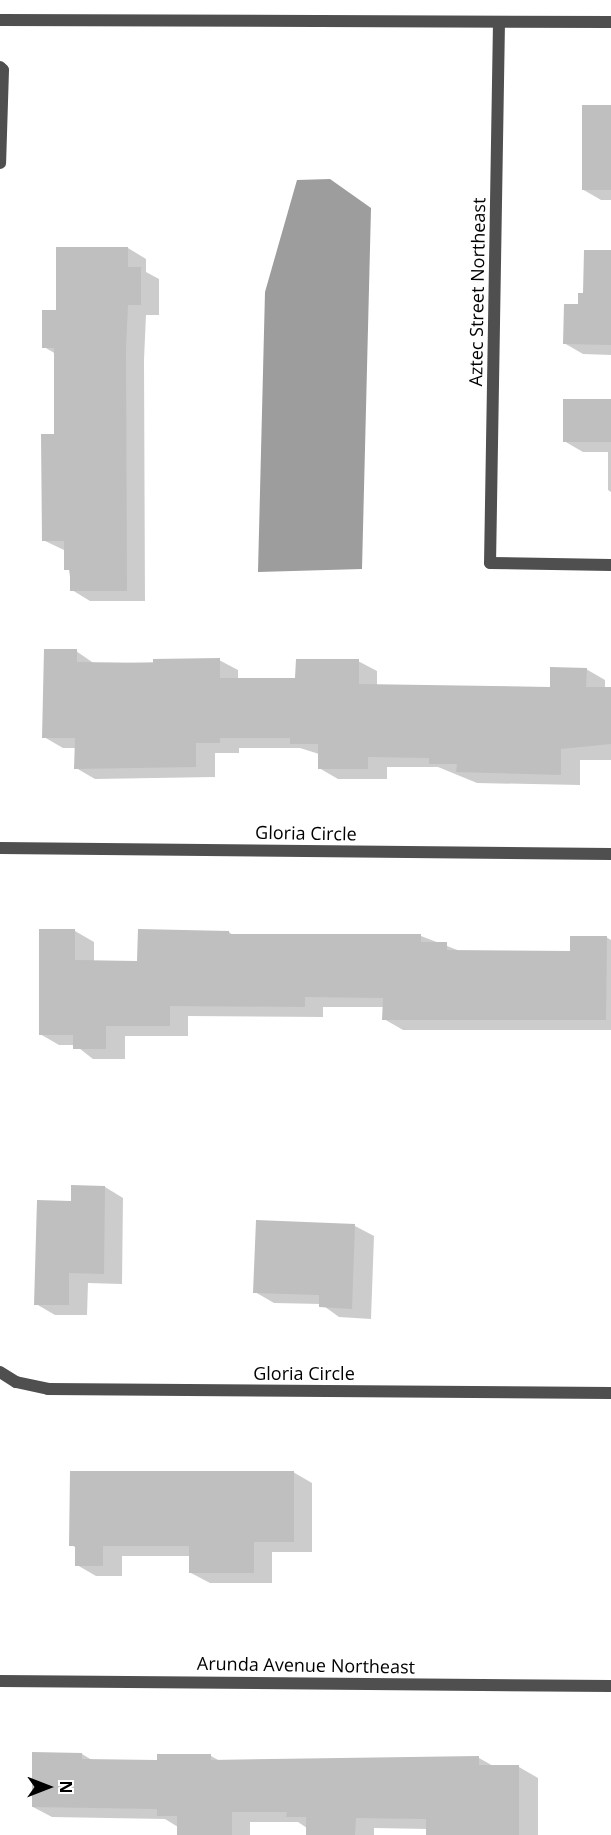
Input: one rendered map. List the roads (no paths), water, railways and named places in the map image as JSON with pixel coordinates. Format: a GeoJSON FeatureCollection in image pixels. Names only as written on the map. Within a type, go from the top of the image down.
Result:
{"type":"FeatureCollection","features":[{"type":"Feature","properties":{"kind":"street"},"geometry":{"type":"LineString","coordinates":[[0,20],[611,22]]}},
{"type":"Feature","properties":{"kind":"street","name":"Aztec Street Northeast"},"geometry":{"type":"LineString","coordinates":[[499,22],[490,563],[611,565]]}},
{"type":"Feature","properties":{"kind":"street"},"geometry":{"type":"LineString","coordinates":[[0,67],[3,70],[0,163]]}},
{"type":"Feature","properties":{"kind":"street","name":"Gloria Circle"},"geometry":{"type":"LineString","coordinates":[[0,848],[611,854]]}},
{"type":"Feature","properties":{"kind":"street","name":"Gloria Circle"},"geometry":{"type":"LineString","coordinates":[[0,1372],[16,1382],[48,1389],[611,1393]]}},
{"type":"Feature","properties":{"kind":"street","name":"Arunda Avenue Northeast"},"geometry":{"type":"LineString","coordinates":[[0,1681],[611,1686]]}}]}
